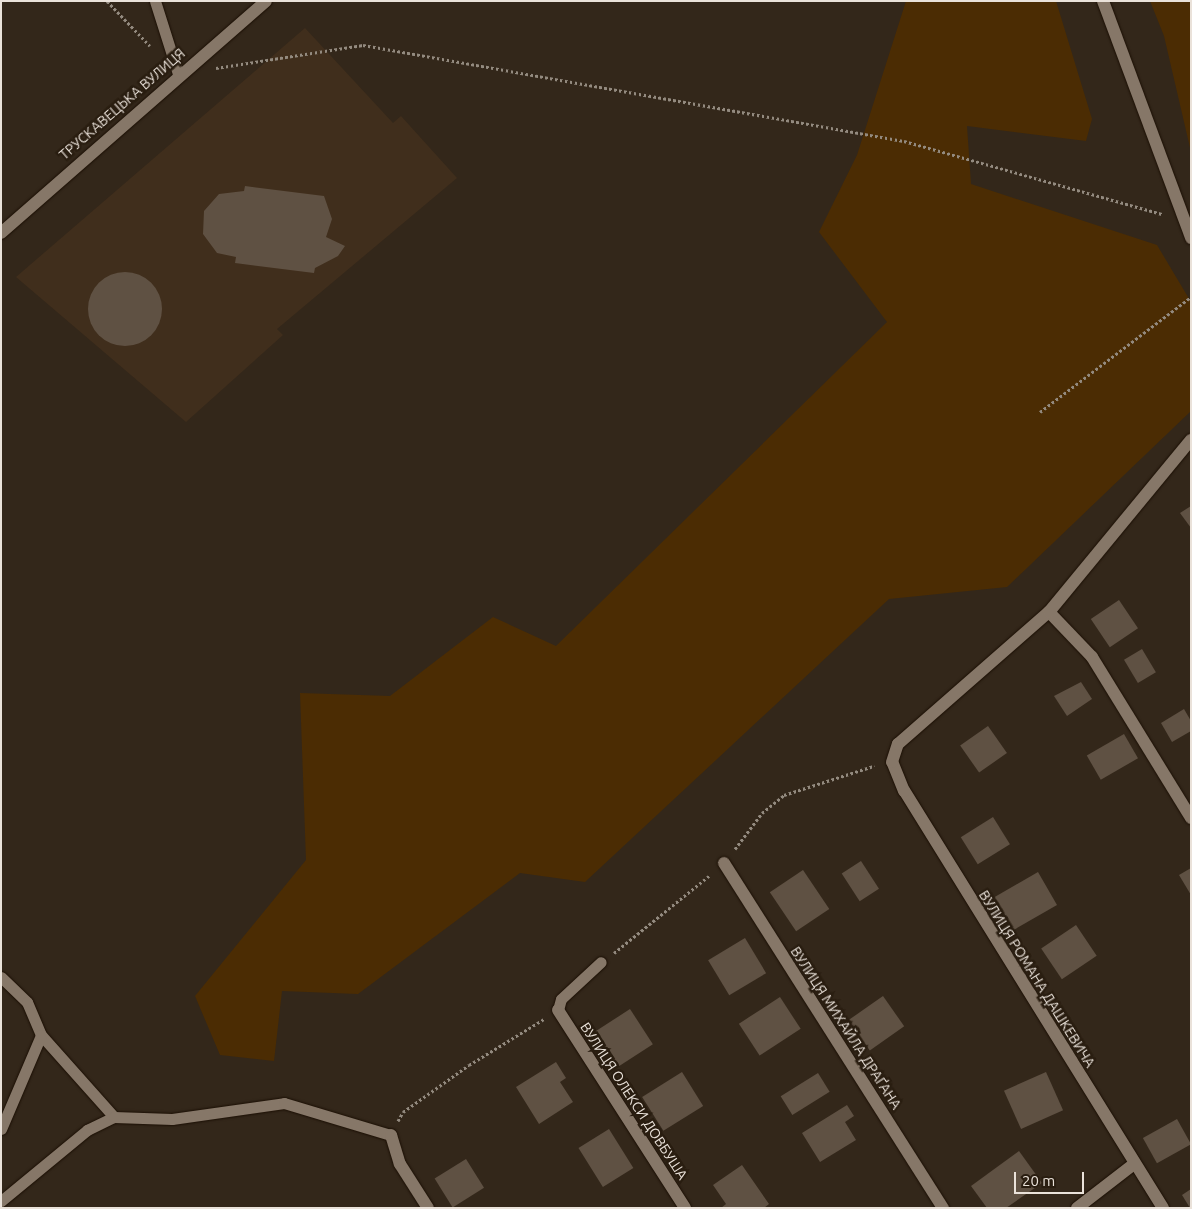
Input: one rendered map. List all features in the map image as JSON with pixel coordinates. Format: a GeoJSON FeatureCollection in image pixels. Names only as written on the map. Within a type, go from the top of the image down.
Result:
{"type":"FeatureCollection","features":[{"type":"Feature","properties":{"kind":"street","name":"ТРУСКАВЕЦЬКА ВУЛИЦЯ"},"geometry":{"type":"LineString","coordinates":[[1,233],[178,74],[266,1]]}},
{"type":"Feature","properties":{"kind":"street"},"geometry":{"type":"LineString","coordinates":[[1103,1],[1181,219],[1191,238]]}},
{"type":"Feature","properties":{"kind":"street"},"geometry":{"type":"LineString","coordinates":[[892,762],[898,744],[1049,612],[1191,440]]}},
{"type":"Feature","properties":{"kind":"street"},"geometry":{"type":"LineString","coordinates":[[1049,612],[1092,657],[1191,818]]}},
{"type":"Feature","properties":{"kind":"street","name":"ВУЛИЦЯ РОМАНА ДАШКЕВИЧА"},"geometry":{"type":"LineString","coordinates":[[892,762],[904,792],[1163,1208]]}},
{"type":"Feature","properties":{"kind":"street","name":"ВУЛИЦЯ МИХАЙЛА ДРАҐАНА"},"geometry":{"type":"LineString","coordinates":[[724,863],[943,1208]]}},
{"type":"Feature","properties":{"kind":"street","name":"ВУЛИЦЯ ОЛЕКСИ ДОВБУША"},"geometry":{"type":"LineString","coordinates":[[558,1010],[685,1208]]}},
{"type":"Feature","properties":{"kind":"street"},"geometry":{"type":"LineString","coordinates":[[391,1135],[400,1164],[428,1208]]}},
{"type":"Feature","properties":{"kind":"street"},"geometry":{"type":"LineString","coordinates":[[1076,1208],[1134,1164]]}},
{"type":"Feature","properties":{"kind":"lane"},"geometry":{"type":"LineString","coordinates":[[155,1],[178,74]]}},
{"type":"Feature","properties":{"kind":"lane"},"geometry":{"type":"LineString","coordinates":[[558,1010],[561,999],[601,962]]}},
{"type":"Feature","properties":{"kind":"lane"},"geometry":{"type":"LineString","coordinates":[[1,977],[26,1002],[41,1035],[114,1117]]}},
{"type":"Feature","properties":{"kind":"lane"},"geometry":{"type":"LineString","coordinates":[[1,1129],[41,1035]]}},
{"type":"Feature","properties":{"kind":"lane"},"geometry":{"type":"LineString","coordinates":[[1,1201],[87,1130],[114,1117],[172,1119],[284,1103],[391,1135]]}},
{"type":"Feature","properties":{"kind":"path"},"geometry":{"type":"LineString","coordinates":[[107,1],[152,48]]}},
{"type":"Feature","properties":{"kind":"path"},"geometry":{"type":"LineString","coordinates":[[178,74],[363,45],[904,141],[1181,219]]}},
{"type":"Feature","properties":{"kind":"path"},"geometry":{"type":"LineString","coordinates":[[1040,412],[1191,297]]}},
{"type":"Feature","properties":{"kind":"path"},"geometry":{"type":"LineString","coordinates":[[601,962],[724,863],[762,813],[784,795],[850,771],[892,762]]}},
{"type":"Feature","properties":{"kind":"path"},"geometry":{"type":"LineString","coordinates":[[391,1135],[403,1112],[469,1065],[558,1010]]}},
{"type":"Feature","properties":{"kind":"shaded area"},"geometry":{"type":"Polygon","coordinates":[[[906,1],[1056,1],[1092,119],[1086,141],[967,126],[971,184],[1157,245],[1191,302],[1191,411],[1007,587],[889,599],[585,882],[520,873],[358,994],[282,991],[274,1061],[220,1055],[195,996],[306,860],[300,693],[390,696],[493,617],[556,646],[887,322],[819,232],[857,155],[906,1]]]}},
{"type":"Feature","properties":{"kind":"shaded area"},"geometry":{"type":"Polygon","coordinates":[[[1150,1],[1191,1],[1191,152],[1164,36],[1150,1]]]}},
{"type":"Feature","properties":{"kind":"shaded area"},"geometry":{"type":"Polygon","coordinates":[[[305,28],[393,123],[401,116],[457,178],[277,329],[283,335],[186,422],[16,277],[305,28]]]}},
{"type":"Feature","properties":{"kind":"building"},"geometry":{"type":"Polygon","coordinates":[[[245,186],[324,196],[332,219],[326,237],[345,246],[338,256],[315,268],[314,273],[235,263],[236,257],[217,253],[203,234],[204,211],[219,194],[244,191],[245,186]]]}},
{"type":"Feature","properties":{"kind":"building"},"geometry":{"type":"Polygon","coordinates":[[[125,272],[146,278],[156,288],[162,309],[156,330],[146,340],[125,346],[104,340],[94,330],[88,309],[94,288],[104,278],[125,272]]]}},
{"type":"Feature","properties":{"kind":"building"},"geometry":{"type":"Polygon","coordinates":[[[1191,506],[1191,528],[1180,513],[1191,506]]]}},
{"type":"Feature","properties":{"kind":"building"},"geometry":{"type":"Polygon","coordinates":[[[1119,600],[1138,628],[1110,647],[1091,619],[1119,600]]]}},
{"type":"Feature","properties":{"kind":"building"},"geometry":{"type":"Polygon","coordinates":[[[1142,649],[1156,672],[1138,683],[1124,660],[1142,649]]]}},
{"type":"Feature","properties":{"kind":"building"},"geometry":{"type":"Polygon","coordinates":[[[1081,682],[1092,699],[1067,716],[1054,696],[1081,682]]]}},
{"type":"Feature","properties":{"kind":"building"},"geometry":{"type":"Polygon","coordinates":[[[1184,709],[1191,721],[1191,731],[1172,742],[1161,723],[1184,709]]]}},
{"type":"Feature","properties":{"kind":"building"},"geometry":{"type":"Polygon","coordinates":[[[988,726],[1007,753],[979,773],[960,746],[988,726]]]}},
{"type":"Feature","properties":{"kind":"building"},"geometry":{"type":"Polygon","coordinates":[[[1124,734],[1138,758],[1101,780],[1087,756],[1124,734]]]}},
{"type":"Feature","properties":{"kind":"building"},"geometry":{"type":"Polygon","coordinates":[[[993,817],[1010,844],[978,864],[961,837],[993,817]]]}},
{"type":"Feature","properties":{"kind":"building"},"geometry":{"type":"Polygon","coordinates":[[[861,861],[879,889],[860,901],[842,874],[861,861]]]}},
{"type":"Feature","properties":{"kind":"building"},"geometry":{"type":"Polygon","coordinates":[[[1191,868],[1191,895],[1179,875],[1191,868]]]}},
{"type":"Feature","properties":{"kind":"building"},"geometry":{"type":"Polygon","coordinates":[[[803,870],[829,909],[796,931],[770,892],[803,870]]]}},
{"type":"Feature","properties":{"kind":"building"},"geometry":{"type":"Polygon","coordinates":[[[1038,872],[1057,905],[1014,930],[995,897],[1038,872]]]}},
{"type":"Feature","properties":{"kind":"building"},"geometry":{"type":"Polygon","coordinates":[[[1076,925],[1097,956],[1062,979],[1041,948],[1076,925]]]}},
{"type":"Feature","properties":{"kind":"building"},"geometry":{"type":"Polygon","coordinates":[[[745,938],[766,973],[729,995],[708,960],[745,938]]]}},
{"type":"Feature","properties":{"kind":"building"},"geometry":{"type":"Polygon","coordinates":[[[883,996],[904,1026],[870,1050],[849,1020],[883,996]]]}},
{"type":"Feature","properties":{"kind":"building"},"geometry":{"type":"Polygon","coordinates":[[[780,997],[801,1029],[760,1056],[739,1024],[780,997]]]}},
{"type":"Feature","properties":{"kind":"building"},"geometry":{"type":"Polygon","coordinates":[[[630,1009],[653,1044],[618,1067],[596,1031],[630,1009]]]}},
{"type":"Feature","properties":{"kind":"building"},"geometry":{"type":"Polygon","coordinates":[[[556,1062],[566,1078],[560,1082],[573,1102],[539,1124],[516,1087],[556,1062]]]}},
{"type":"Feature","properties":{"kind":"building"},"geometry":{"type":"Polygon","coordinates":[[[682,1072],[703,1106],[663,1131],[642,1097],[682,1072]]]}},
{"type":"Feature","properties":{"kind":"building"},"geometry":{"type":"Polygon","coordinates":[[[1046,1072],[1063,1110],[1021,1129],[1004,1091],[1046,1072]]]}},
{"type":"Feature","properties":{"kind":"building"},"geometry":{"type":"Polygon","coordinates":[[[818,1073],[830,1092],[792,1115],[781,1096],[818,1073]]]}},
{"type":"Feature","properties":{"kind":"building"},"geometry":{"type":"Polygon","coordinates":[[[847,1105],[854,1116],[845,1122],[856,1140],[820,1162],[802,1133],[847,1105]]]}},
{"type":"Feature","properties":{"kind":"building"},"geometry":{"type":"Polygon","coordinates":[[[1177,1119],[1191,1144],[1157,1163],[1143,1138],[1177,1119]]]}},
{"type":"Feature","properties":{"kind":"building"},"geometry":{"type":"Polygon","coordinates":[[[609,1129],[633,1168],[603,1187],[578,1148],[609,1129]]]}},
{"type":"Feature","properties":{"kind":"building"},"geometry":{"type":"Polygon","coordinates":[[[1019,1151],[1042,1183],[1006,1208],[987,1208],[971,1186],[1019,1151]]]}},
{"type":"Feature","properties":{"kind":"building"},"geometry":{"type":"Polygon","coordinates":[[[466,1159],[484,1188],[453,1207],[435,1179],[466,1159]]]}},
{"type":"Feature","properties":{"kind":"building"},"geometry":{"type":"Polygon","coordinates":[[[742,1165],[769,1204],[764,1208],[721,1208],[726,1204],[713,1185],[742,1165]]]}},
{"type":"Feature","properties":{"kind":"building"},"geometry":{"type":"Polygon","coordinates":[[[1191,1189],[1191,1208],[1190,1208],[1182,1195],[1191,1189]]]}}]}
